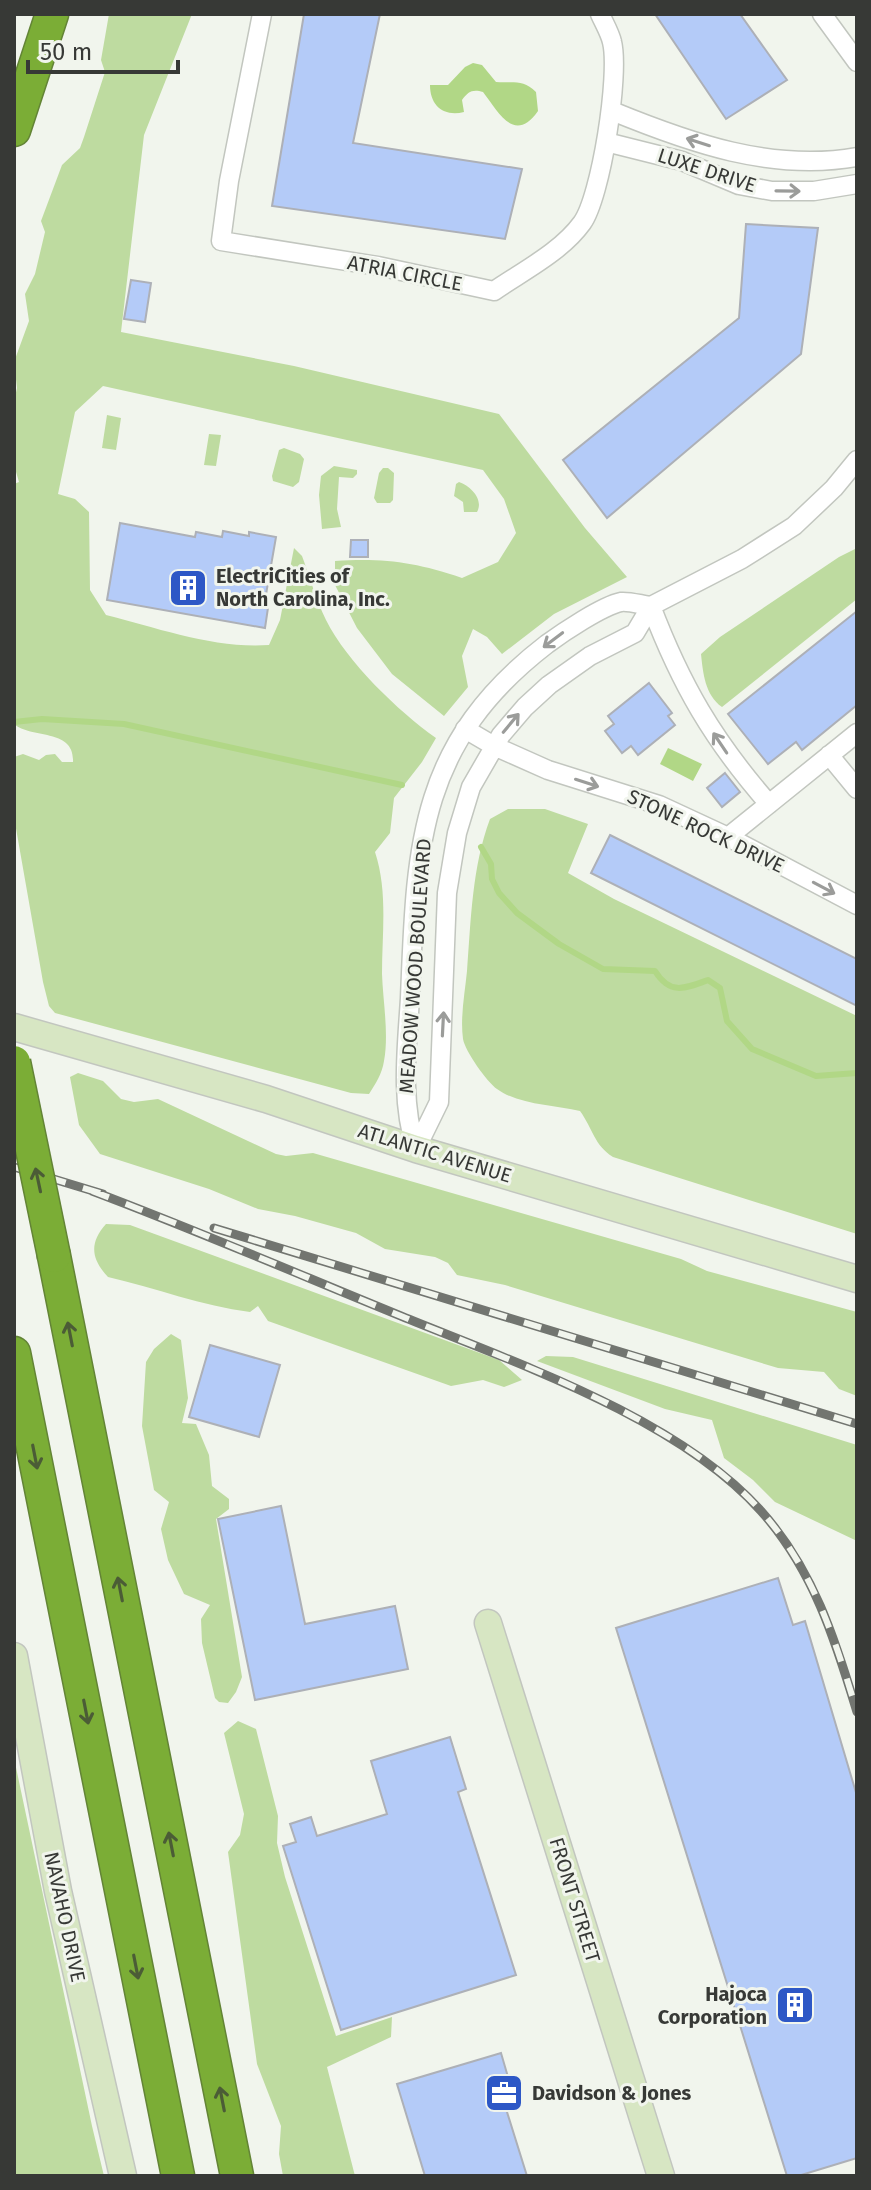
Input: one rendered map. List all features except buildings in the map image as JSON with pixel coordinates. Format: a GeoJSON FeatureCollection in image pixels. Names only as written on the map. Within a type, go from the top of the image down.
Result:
{"type":"FeatureCollection","features":[{"type":"Feature","properties":{"kind":"highway"},"geometry":{"type":"LineString","coordinates":[[14,130],[52,14]]}},
{"type":"Feature","properties":{"kind":"highway"},"geometry":{"type":"LineString","coordinates":[[14,1062],[237,2176]]}},
{"type":"Feature","properties":{"kind":"highway"},"geometry":{"type":"LineString","coordinates":[[14,1353],[178,2176]]}},
{"type":"Feature","properties":{"kind":"street","name":"ATRIA CIRCLE"},"geometry":{"type":"LineString","coordinates":[[262,14],[229,181],[221,241],[378,266],[494,291],[567,239],[584,221],[612,111],[612,43],[600,14]]}},
{"type":"Feature","properties":{"kind":"street"},"geometry":{"type":"LineString","coordinates":[[822,14],[857,62]]}},
{"type":"Feature","properties":{"kind":"street","name":"LUXE DRIVE"},"geometry":{"type":"LineString","coordinates":[[612,111],[742,156],[818,163],[857,157]]}},
{"type":"Feature","properties":{"kind":"street","name":"LUXE DRIVE"},"geometry":{"type":"LineString","coordinates":[[606,142],[682,161],[707,173],[772,191],[814,191],[857,184]]}},
{"type":"Feature","properties":{"kind":"street","name":"MEADOW WOOD BOULEVARD"},"geometry":{"type":"LineString","coordinates":[[416,1149],[439,1102],[447,893],[457,833],[471,787],[494,746],[525,707],[549,685],[590,656],[635,633],[651,606],[742,559],[794,526],[834,488],[857,460]]}},
{"type":"Feature","properties":{"kind":"street","name":"MEADOW WOOD BOULEVARD"},"geometry":{"type":"LineString","coordinates":[[416,1149],[409,1129],[405,1095],[419,853],[426,817],[437,785],[477,711],[529,658],[562,632],[621,602],[651,606]]}},
{"type":"Feature","properties":{"kind":"street"},"geometry":{"type":"LineString","coordinates":[[651,606],[668,651],[708,724],[733,763],[769,804]]}},
{"type":"Feature","properties":{"kind":"street","name":"STONE ROCK DRIVE"},"geometry":{"type":"LineString","coordinates":[[465,729],[548,770],[659,805],[728,837],[857,905]]}},
{"type":"Feature","properties":{"kind":"street"},"geometry":{"type":"LineString","coordinates":[[728,837],[857,733]]}},
{"type":"Feature","properties":{"kind":"street"},"geometry":{"type":"LineString","coordinates":[[829,755],[857,789]]}},
{"type":"Feature","properties":{"kind":"street","name":"ATLANTIC AVENUE"},"geometry":{"type":"LineString","coordinates":[[14,1027],[266,1099],[416,1149],[857,1279]]}},
{"type":"Feature","properties":{"kind":"street","name":"FRONT STREET"},"geometry":{"type":"LineString","coordinates":[[488,1623],[661,2176]]}},
{"type":"Feature","properties":{"kind":"street","name":"NAVAHO DRIVE"},"geometry":{"type":"LineString","coordinates":[[14,1656],[58,1891],[123,2176]]}},
{"type":"Feature","properties":{"kind":"shaded area"},"geometry":{"type":"Polygon","coordinates":[[[109,14],[192,14],[144,135],[121,332],[294,366],[499,414],[585,528],[627,577],[554,614],[502,654],[487,637],[473,629],[462,656],[468,687],[444,716],[392,674],[357,628],[335,585],[335,561],[399,562],[462,578],[498,562],[516,533],[504,499],[483,470],[103,386],[75,412],[58,494],[75,499],[89,512],[90,590],[106,615],[207,641],[269,645],[280,620],[294,548],[302,556],[335,636],[360,669],[390,700],[436,738],[394,798],[390,833],[375,852],[383,897],[382,974],[386,1040],[382,1070],[369,1094],[351,1093],[55,1013],[49,1006],[43,982],[14,817],[14,757],[23,754],[39,760],[55,754],[62,762],[73,762],[72,751],[60,739],[21,729],[14,724],[14,484],[19,482],[14,465],[14,401],[17,388],[14,362],[29,321],[25,294],[35,274],[45,232],[41,221],[62,165],[80,148],[105,72],[101,60],[109,14]]]}},
{"type":"Feature","properties":{"kind":"shaded area"},"geometry":{"type":"Polygon","coordinates":[[[473,63],[482,65],[496,82],[527,85],[536,92],[538,111],[529,121],[514,125],[501,115],[483,92],[476,91],[468,93],[462,100],[464,112],[450,113],[435,104],[430,85],[448,85],[473,63]]]}},
{"type":"Feature","properties":{"kind":"shaded area"},"geometry":{"type":"Polygon","coordinates":[[[107,415],[121,418],[116,450],[102,448],[107,415]]]}},
{"type":"Feature","properties":{"kind":"shaded area"},"geometry":{"type":"Polygon","coordinates":[[[209,434],[221,435],[216,466],[204,465],[209,434]]]}},
{"type":"Feature","properties":{"kind":"shaded area"},"geometry":{"type":"Polygon","coordinates":[[[284,448],[300,454],[304,459],[299,482],[293,487],[273,481],[279,450],[284,448]]]}},
{"type":"Feature","properties":{"kind":"shaded area"},"geometry":{"type":"Polygon","coordinates":[[[334,466],[357,470],[357,474],[353,478],[339,477],[337,509],[341,527],[322,529],[321,476],[334,466]]]}},
{"type":"Feature","properties":{"kind":"shaded area"},"geometry":{"type":"Polygon","coordinates":[[[383,468],[394,473],[393,500],[390,503],[377,503],[374,498],[383,468]]]}},
{"type":"Feature","properties":{"kind":"shaded area"},"geometry":{"type":"Polygon","coordinates":[[[459,482],[475,494],[479,503],[477,512],[464,512],[463,502],[454,496],[459,482]]]}},
{"type":"Feature","properties":{"kind":"shaded area"},"geometry":{"type":"Polygon","coordinates":[[[857,548],[857,599],[722,707],[716,702],[706,683],[701,654],[720,637],[857,548]]]}},
{"type":"Feature","properties":{"kind":"shaded area"},"geometry":{"type":"Polygon","coordinates":[[[668,748],[702,764],[693,781],[660,764],[668,748]]]}},
{"type":"Feature","properties":{"kind":"shaded area"},"geometry":{"type":"Polygon","coordinates":[[[508,809],[545,809],[588,824],[568,873],[614,899],[857,1016],[857,1234],[613,1157],[598,1142],[580,1111],[516,1098],[497,1089],[488,1080],[463,1039],[462,1013],[479,856],[490,819],[508,809]]]}},
{"type":"Feature","properties":{"kind":"shaded area"},"geometry":{"type":"Polygon","coordinates":[[[78,1073],[103,1081],[121,1099],[134,1102],[158,1099],[276,1154],[313,1153],[681,1259],[707,1271],[857,1312],[857,1396],[839,1389],[824,1372],[778,1368],[505,1285],[457,1275],[448,1263],[435,1257],[385,1249],[356,1233],[258,1209],[209,1189],[100,1154],[79,1125],[70,1077],[78,1073]]]}},
{"type":"Feature","properties":{"kind":"shaded area"},"geometry":{"type":"Polygon","coordinates":[[[106,1224],[130,1225],[499,1360],[522,1380],[504,1387],[483,1380],[451,1386],[268,1321],[258,1306],[250,1312],[232,1309],[108,1277],[98,1264],[94,1251],[97,1238],[106,1224]]]}},
{"type":"Feature","properties":{"kind":"shaded area"},"geometry":{"type":"Polygon","coordinates":[[[171,1334],[181,1340],[188,1398],[182,1423],[196,1424],[209,1455],[212,1486],[229,1499],[229,1509],[216,1519],[242,1677],[228,1703],[215,1698],[202,1643],[201,1619],[210,1605],[184,1594],[168,1560],[161,1529],[169,1502],[154,1490],[142,1426],[146,1362],[154,1349],[171,1334]]]}},
{"type":"Feature","properties":{"kind":"shaded area"},"geometry":{"type":"Polygon","coordinates":[[[546,1356],[573,1357],[857,1445],[857,1541],[775,1502],[724,1458],[712,1420],[665,1409],[537,1361],[546,1356]]]}},
{"type":"Feature","properties":{"kind":"shaded area"},"geometry":{"type":"Polygon","coordinates":[[[238,1721],[256,1729],[278,1816],[277,1843],[285,1877],[336,2036],[392,2017],[391,2037],[327,2067],[355,2176],[283,2176],[279,2154],[281,2126],[257,2064],[228,1852],[240,1835],[244,1814],[224,1733],[238,1721]]]}},
{"type":"Feature","properties":{"kind":"shaded area"},"geometry":{"type":"Polygon","coordinates":[[[14,1758],[92,2126],[104,2176],[14,2176],[14,1758]]]}},
{"type":"Feature","properties":{"kind":"waterway"},"geometry":{"type":"LineString","coordinates":[[14,722],[42,719],[124,724],[402,785]]}},
{"type":"Feature","properties":{"kind":"waterway"},"geometry":{"type":"LineString","coordinates":[[481,847],[491,864],[492,879],[499,893],[517,913],[559,944],[603,969],[655,971],[672,987],[685,987],[708,980],[720,988],[727,1021],[752,1049],[816,1076],[857,1073]]}},
{"type":"Feature","properties":{"kind":"railway"},"geometry":{"type":"LineString","coordinates":[[14,1167],[103,1194]]}},
{"type":"Feature","properties":{"kind":"railway"},"geometry":{"type":"LineString","coordinates":[[92,1191],[544,1374],[641,1421],[686,1448],[726,1478],[761,1511],[795,1557],[831,1632],[857,1712]]}},
{"type":"Feature","properties":{"kind":"railway"},"geometry":{"type":"LineString","coordinates":[[214,1228],[857,1424]]}},
{"type":"Feature","properties":{"kind":"place","name":"ElectriCities of North Carolina, Inc."},"geometry":{"type":"Point","coordinates":[188,588]}},
{"type":"Feature","properties":{"kind":"place","name":"Hajoca Corporation"},"geometry":{"type":"Point","coordinates":[795,2005]}},
{"type":"Feature","properties":{"kind":"place","name":"Davidson & Jones"},"geometry":{"type":"Point","coordinates":[504,2093]}}]}
